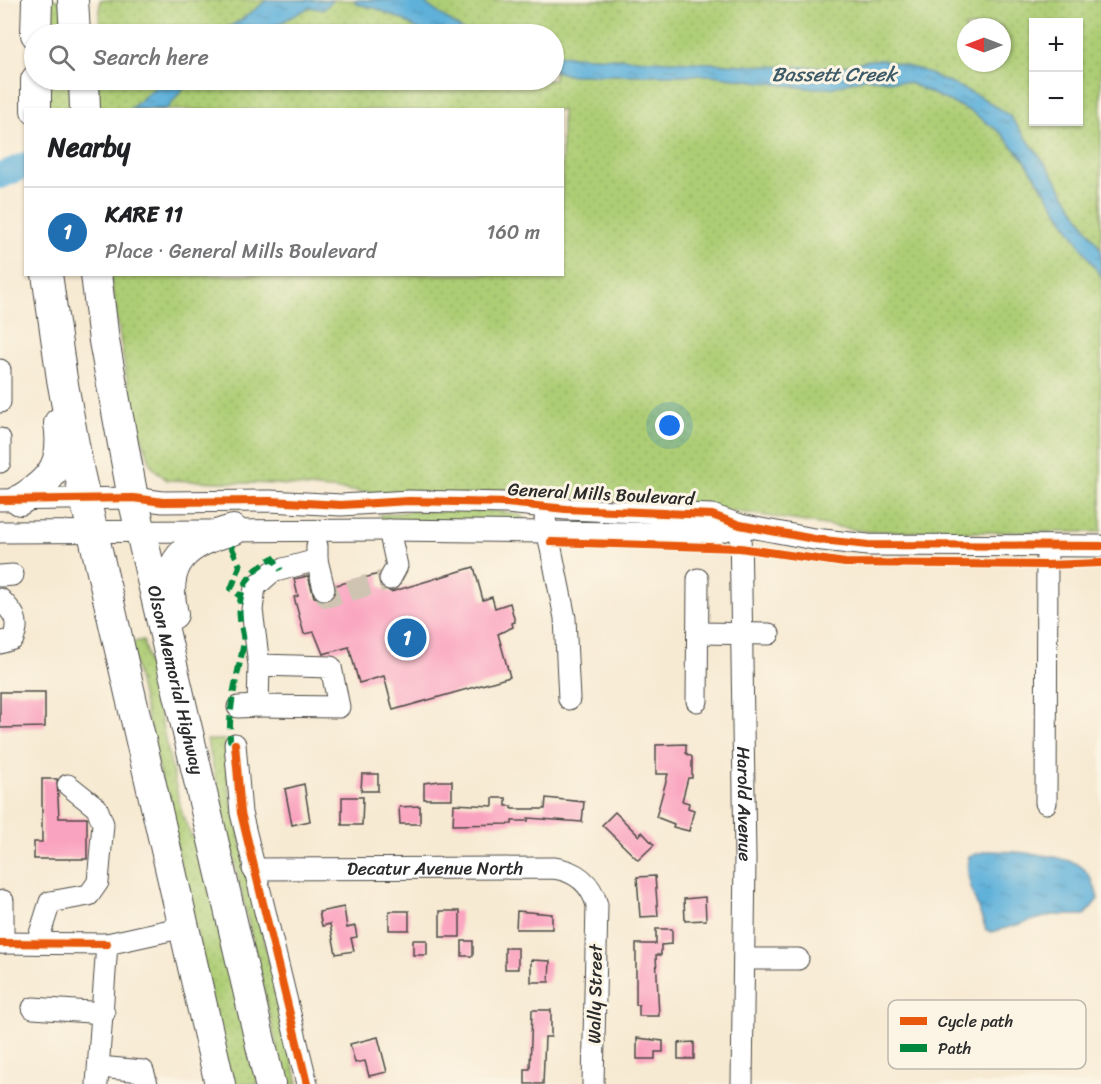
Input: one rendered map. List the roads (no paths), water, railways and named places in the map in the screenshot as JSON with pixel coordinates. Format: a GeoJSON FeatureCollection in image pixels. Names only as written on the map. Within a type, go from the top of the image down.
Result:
{"type":"FeatureCollection","features":[{"type":"Feature","properties":{"kind":"highway"},"geometry":{"type":"LineString","coordinates":[[36,24],[37,0]]}},
{"type":"Feature","properties":{"kind":"highway"},"geometry":{"type":"LineString","coordinates":[[73,0],[74,24]]}},
{"type":"Feature","properties":{"kind":"highway"},"geometry":{"type":"LineString","coordinates":[[85,24],[86,0]]}},
{"type":"Feature","properties":{"kind":"highway"},"geometry":{"type":"LineString","coordinates":[[36,90],[36,108]]}},
{"type":"Feature","properties":{"kind":"highway"},"geometry":{"type":"LineString","coordinates":[[84,90],[85,108]]}},
{"type":"Feature","properties":{"kind":"highway"},"geometry":{"type":"LineString","coordinates":[[46,276],[62,379],[86,500],[220,1084]]}},
{"type":"Feature","properties":{"kind":"highway"},"geometry":{"type":"LineString","coordinates":[[10,500],[43,486],[51,476],[61,446],[40,313],[46,276]]}},
{"type":"Feature","properties":{"kind":"highway","name":"Olson Memorial Highway"},"geometry":{"type":"LineString","coordinates":[[96,276],[106,353],[133,498],[270,1084]]}},
{"type":"Feature","properties":{"kind":"highway"},"geometry":{"type":"LineString","coordinates":[[198,770],[196,707],[171,604],[170,582],[177,563],[192,545],[204,537],[233,530]]}},
{"type":"Feature","properties":{"kind":"street"},"geometry":{"type":"LineString","coordinates":[[0,370],[0,400]]}},
{"type":"Feature","properties":{"kind":"street"},"geometry":{"type":"LineString","coordinates":[[0,439],[0,462]]}},
{"type":"Feature","properties":{"kind":"street","name":"General Mills Boulevard"},"geometry":{"type":"LineString","coordinates":[[10,500],[133,498],[163,502],[270,501],[341,505],[409,501],[712,515],[740,525],[814,539],[868,545],[1101,546]]}},
{"type":"Feature","properties":{"kind":"street"},"geometry":{"type":"LineString","coordinates":[[543,507],[566,618],[569,699]]}},
{"type":"Feature","properties":{"kind":"street","name":"General Mills Boulevard"},"geometry":{"type":"LineString","coordinates":[[0,532],[389,530],[712,534],[740,525]]}},
{"type":"Feature","properties":{"kind":"street","name":"Harold Avenue"},"geometry":{"type":"LineString","coordinates":[[740,525],[740,634],[744,712],[742,1084]]}},
{"type":"Feature","properties":{"kind":"street"},"geometry":{"type":"LineString","coordinates":[[316,530],[316,560],[324,589]]}},
{"type":"Feature","properties":{"kind":"street"},"geometry":{"type":"LineString","coordinates":[[389,530],[397,566],[390,579]]}},
{"type":"Feature","properties":{"kind":"street"},"geometry":{"type":"LineString","coordinates":[[1046,803],[1047,546]]}},
{"type":"Feature","properties":{"kind":"street"},"geometry":{"type":"LineString","coordinates":[[259,665],[331,667],[339,707],[248,706],[259,665],[252,610],[255,588],[272,572],[316,560]]}},
{"type":"Feature","properties":{"kind":"street"},"geometry":{"type":"LineString","coordinates":[[697,701],[698,579]]}},
{"type":"Feature","properties":{"kind":"street"},"geometry":{"type":"LineString","coordinates":[[0,598],[16,615],[17,629],[14,639],[0,643]]}},
{"type":"Feature","properties":{"kind":"street"},"geometry":{"type":"LineString","coordinates":[[698,633],[769,634]]}},
{"type":"Feature","properties":{"kind":"street"},"geometry":{"type":"LineString","coordinates":[[235,744],[241,813],[307,1084]]}},
{"type":"Feature","properties":{"kind":"street"},"geometry":{"type":"LineString","coordinates":[[37,943],[50,902],[88,895],[98,882],[103,824],[97,808],[68,785]]}},
{"type":"Feature","properties":{"kind":"street","name":"Decatur Avenue North"},"geometry":{"type":"LineString","coordinates":[[253,869],[564,869],[585,881],[597,905]]}},
{"type":"Feature","properties":{"kind":"street"},"geometry":{"type":"LineString","coordinates":[[3,901],[1,943],[107,944],[184,927]]}},
{"type":"Feature","properties":{"kind":"street","name":"Wally Street"},"geometry":{"type":"LineString","coordinates":[[593,1084],[597,905]]}},
{"type":"Feature","properties":{"kind":"street"},"geometry":{"type":"LineString","coordinates":[[107,944],[98,1076],[143,1071],[147,1084]]}},
{"type":"Feature","properties":{"kind":"street"},"geometry":{"type":"LineString","coordinates":[[744,959],[798,959]]}},
{"type":"Feature","properties":{"kind":"street"},"geometry":{"type":"LineString","coordinates":[[33,1008],[104,1013]]}},
{"type":"Feature","properties":{"kind":"water"},"geometry":{"type":"Polygon","coordinates":[[[267,0],[333,0],[323,10],[310,7],[279,24],[234,24],[267,0]]]}},
{"type":"Feature","properties":{"kind":"water"},"geometry":{"type":"Polygon","coordinates":[[[354,0],[420,0],[454,24],[410,24],[375,8],[357,4],[354,0]]]}},
{"type":"Feature","properties":{"kind":"water"},"geometry":{"type":"Polygon","coordinates":[[[564,56],[787,67],[841,67],[869,60],[883,60],[921,70],[981,97],[1010,116],[1047,166],[1101,250],[1101,277],[1024,159],[1000,132],[970,111],[909,83],[864,78],[831,88],[807,88],[712,75],[564,74],[564,56]]]}},
{"type":"Feature","properties":{"kind":"water"},"geometry":{"type":"Polygon","coordinates":[[[152,90],[182,90],[168,108],[131,108],[152,90]]]}},
{"type":"Feature","properties":{"kind":"water"},"geometry":{"type":"Polygon","coordinates":[[[987,851],[1038,854],[1077,864],[1089,875],[1098,899],[1085,915],[1052,915],[992,932],[986,930],[970,884],[968,865],[969,856],[987,851]]]}},
{"type":"Feature","properties":{"kind":"waterway","name":"Bassett Creek"},"geometry":{"type":"LineString","coordinates":[[0,176],[24,166]]}},
{"type":"Feature","properties":{"kind":"tunnel"},"geometry":{"type":"LineString","coordinates":[[324,589],[327,597],[390,579]]}},
{"type":"Feature","properties":{"kind":"place","name":"KARE 11"},"geometry":{"type":"Point","coordinates":[407,638]}}]}
